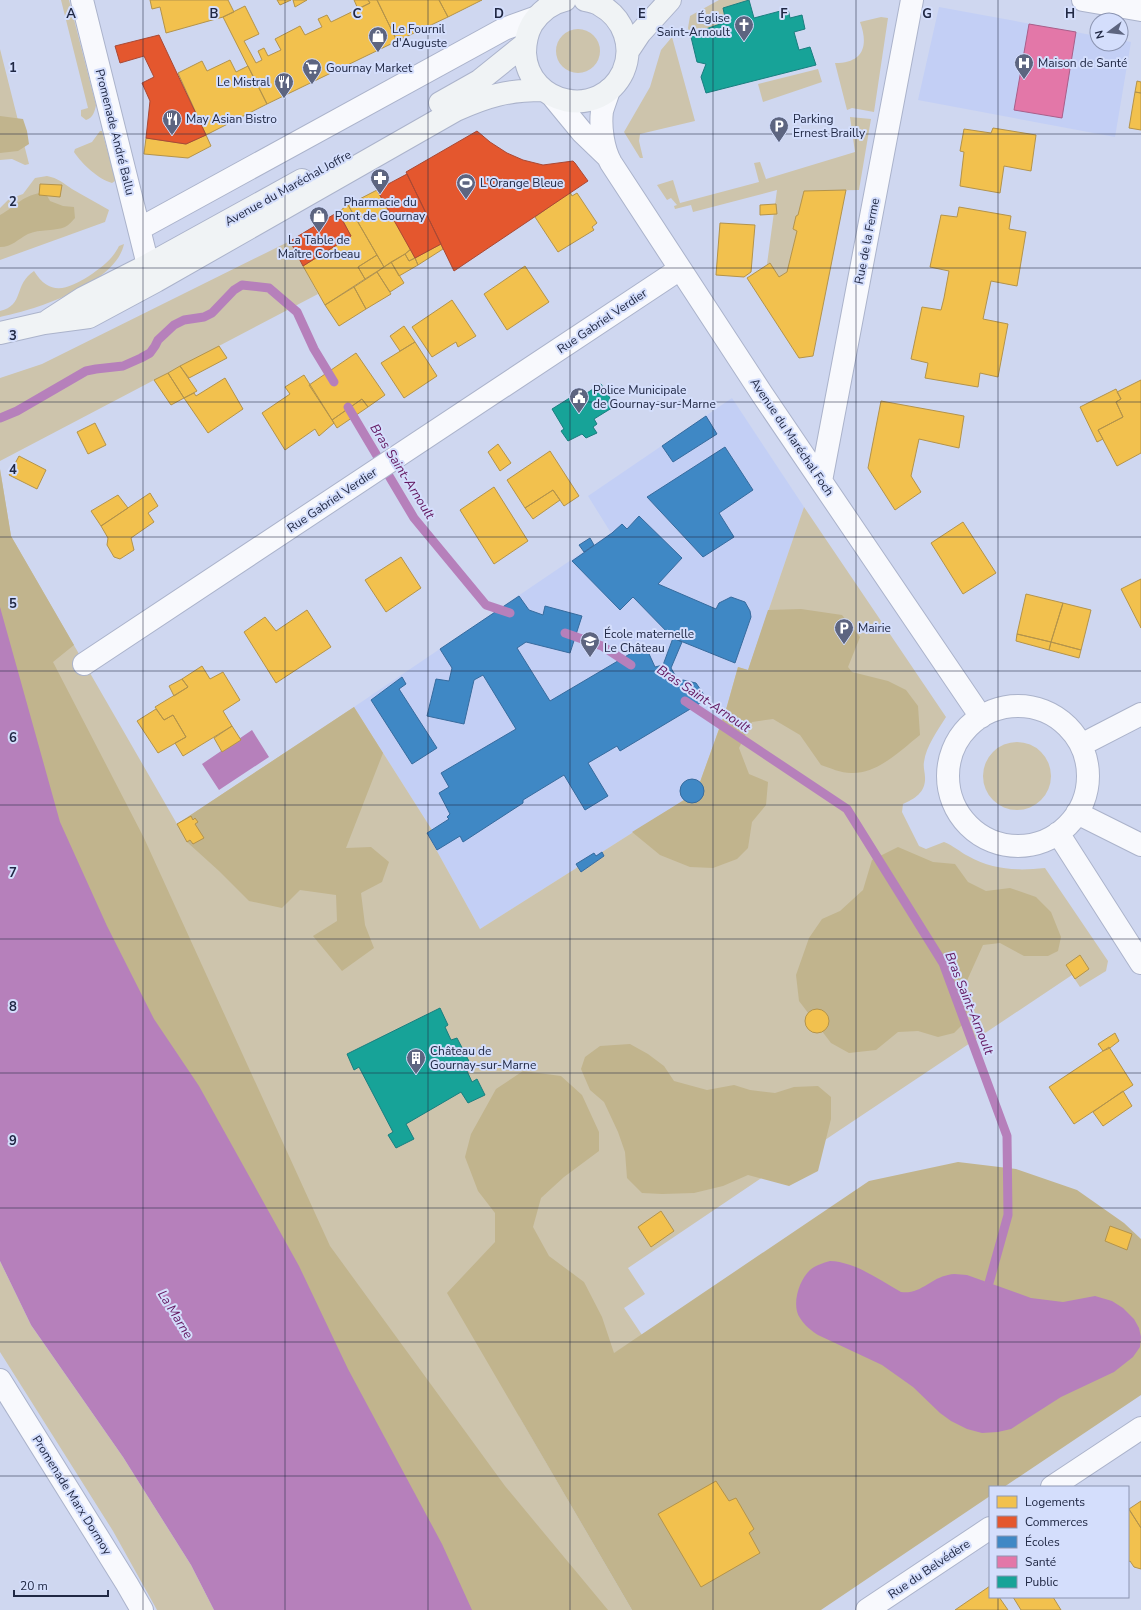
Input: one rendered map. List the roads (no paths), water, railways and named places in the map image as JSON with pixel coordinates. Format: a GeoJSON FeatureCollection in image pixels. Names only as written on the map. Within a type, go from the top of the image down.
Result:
{"type":"FeatureCollection","features":[{"type":"Feature","properties":{"kind":"main road"},"geometry":{"type":"LineString","coordinates":[[548,94],[532,77],[526,61],[525,44],[529,30],[537,17],[546,9],[564,0]]}},
{"type":"Feature","properties":{"kind":"main road"},"geometry":{"type":"LineString","coordinates":[[592,2],[622,0]]}},
{"type":"Feature","properties":{"kind":"main road","name":"Avenue du Maréchal Joffre"},"geometry":{"type":"LineString","coordinates":[[628,52],[640,33],[670,0]]}},
{"type":"Feature","properties":{"kind":"main road","name":"Avenue du Maréchal Joffre"},"geometry":{"type":"LineString","coordinates":[[0,333],[44,323],[89,317],[156,281],[456,110],[488,96],[524,90],[548,94],[568,102],[583,102],[597,98],[609,90],[619,80],[625,66],[628,52],[626,37],[620,24],[611,12],[592,2]]}},
{"type":"Feature","properties":{"kind":"main road","name":"Avenue du Maréchal Joffre"},"geometry":{"type":"LineString","coordinates":[[44,323],[83,298],[148,265],[479,81],[525,44]]}},
{"type":"Feature","properties":{"kind":"street","name":"Promenade André Ballu"},"geometry":{"type":"LineString","coordinates":[[82,0],[148,265]]}},
{"type":"Feature","properties":{"kind":"street","name":"Rue de la Ferme"},"geometry":{"type":"LineString","coordinates":[[821,481],[912,0]]}},
{"type":"Feature","properties":{"kind":"street"},"geometry":{"type":"LineString","coordinates":[[1083,0],[1141,10]]}},
{"type":"Feature","properties":{"kind":"street"},"geometry":{"type":"LineString","coordinates":[[139,229],[504,29],[537,17]]}},
{"type":"Feature","properties":{"kind":"street","name":"Avenue du Maréchal Foch"},"geometry":{"type":"LineString","coordinates":[[607,156],[603,136],[602,111],[609,90]]}},
{"type":"Feature","properties":{"kind":"street","name":"Avenue du Maréchal Foch"},"geometry":{"type":"LineString","coordinates":[[548,94],[582,132],[607,156],[680,270],[981,717]]}},
{"type":"Feature","properties":{"kind":"street","name":"Rue Gabriel Verdier"},"geometry":{"type":"LineString","coordinates":[[84,664],[680,270]]}},
{"type":"Feature","properties":{"kind":"street"},"geometry":{"type":"LineString","coordinates":[[1018,706],[1037,709],[1055,716],[1063,722],[1076,736],[1081,745],[1087,764],[1087,784],[1085,794],[1077,813],[1058,833],[1035,843],[1018,845],[1002,844],[979,833],[961,816],[951,792],[949,767],[957,742],[967,728],[981,717],[998,708],[1018,706]]}},
{"type":"Feature","properties":{"kind":"street"},"geometry":{"type":"LineString","coordinates":[[1081,745],[1141,714]]}},
{"type":"Feature","properties":{"kind":"street"},"geometry":{"type":"LineString","coordinates":[[1077,813],[1141,845]]}},
{"type":"Feature","properties":{"kind":"street"},"geometry":{"type":"LineString","coordinates":[[1058,833],[1141,963]]}},
{"type":"Feature","properties":{"kind":"street","name":"Promenade Marx Dormoy"},"geometry":{"type":"LineString","coordinates":[[0,1380],[142,1610]]}},
{"type":"Feature","properties":{"kind":"street"},"geometry":{"type":"LineString","coordinates":[[1054,1486],[1141,1428]]}},
{"type":"Feature","properties":{"kind":"street","name":"Rue du Belvédère"},"geometry":{"type":"LineString","coordinates":[[867,1610],[989,1529]]}},
{"type":"Feature","properties":{"kind":"water","name":"La Marne"},"geometry":{"type":"Polygon","coordinates":[[[0,607],[60,822],[107,926],[154,1019],[199,1086],[299,1266],[348,1369],[442,1544],[472,1610],[214,1610],[191,1565],[123,1457],[31,1325],[0,1261],[0,607]]]}},
{"type":"Feature","properties":{"kind":"water"},"geometry":{"type":"Polygon","coordinates":[[[252,730],[269,757],[219,790],[202,764],[252,730]]]}},
{"type":"Feature","properties":{"kind":"water"},"geometry":{"type":"Polygon","coordinates":[[[830,1261],[840,1262],[858,1268],[901,1292],[920,1289],[936,1279],[950,1274],[955,1274],[967,1275],[1031,1298],[1063,1302],[1095,1296],[1112,1301],[1123,1308],[1134,1319],[1139,1328],[1141,1337],[1140,1347],[1133,1357],[1114,1372],[1061,1397],[1011,1429],[982,1433],[967,1429],[951,1421],[940,1413],[913,1387],[882,1365],[818,1335],[804,1323],[797,1313],[796,1306],[800,1286],[806,1274],[810,1270],[817,1265],[830,1261]]]}},
{"type":"Feature","properties":{"kind":"waterway","name":"Bras Saint-Arnoult"},"geometry":{"type":"LineString","coordinates":[[0,418],[17,411],[86,371],[123,366],[141,358],[150,353],[158,340],[174,325],[184,320],[204,317],[212,313],[234,290],[242,285],[269,288],[297,312],[314,349],[334,382]]}},
{"type":"Feature","properties":{"kind":"waterway","name":"Bras Saint-Arnoult"},"geometry":{"type":"LineString","coordinates":[[348,407],[414,518],[486,605],[510,613]]}},
{"type":"Feature","properties":{"kind":"waterway","name":"Bras Saint-Arnoult"},"geometry":{"type":"LineString","coordinates":[[565,633],[602,646],[631,665]]}},
{"type":"Feature","properties":{"kind":"waterway","name":"Bras Saint-Arnoult"},"geometry":{"type":"LineString","coordinates":[[685,701],[847,809],[943,963],[1007,1136],[1008,1215],[989,1283]]}},
{"type":"Feature","properties":{"kind":"place","name":"Église Saint-Arnoult"},"geometry":{"type":"Point","coordinates":[744,42]}},
{"type":"Feature","properties":{"kind":"place","name":"Le Fournil d'Auguste"},"geometry":{"type":"Point","coordinates":[378,53]}},
{"type":"Feature","properties":{"kind":"place","name":"Maison de Santé"},"geometry":{"type":"Point","coordinates":[1024,80]}},
{"type":"Feature","properties":{"kind":"place","name":"Gournay Market"},"geometry":{"type":"Point","coordinates":[312,85]}},
{"type":"Feature","properties":{"kind":"place","name":"Le Mistral"},"geometry":{"type":"Point","coordinates":[284,99]}},
{"type":"Feature","properties":{"kind":"place","name":"May Asian Bistro"},"geometry":{"type":"Point","coordinates":[172,136]}},
{"type":"Feature","properties":{"kind":"place","name":"Parking Ernest Brailly"},"geometry":{"type":"Point","coordinates":[779,143]}},
{"type":"Feature","properties":{"kind":"place","name":"Pharmacie du Pont de Gournay"},"geometry":{"type":"Point","coordinates":[380,195]}},
{"type":"Feature","properties":{"kind":"place","name":"L'Orange Bleue"},"geometry":{"type":"Point","coordinates":[466,200]}},
{"type":"Feature","properties":{"kind":"place","name":"La Table de Maître Corbeau"},"geometry":{"type":"Point","coordinates":[319,233]}},
{"type":"Feature","properties":{"kind":"place","name":"Police Municipale de Gournay-sur-Marne"},"geometry":{"type":"Point","coordinates":[579,414]}},
{"type":"Feature","properties":{"kind":"place","name":"Mairie"},"geometry":{"type":"Point","coordinates":[844,645]}},
{"type":"Feature","properties":{"kind":"place","name":"École maternelle Le Château"},"geometry":{"type":"Point","coordinates":[590,658]}},
{"type":"Feature","properties":{"kind":"place","name":"Château de Gournay-sur-Marne"},"geometry":{"type":"Point","coordinates":[416,1075]}}]}
